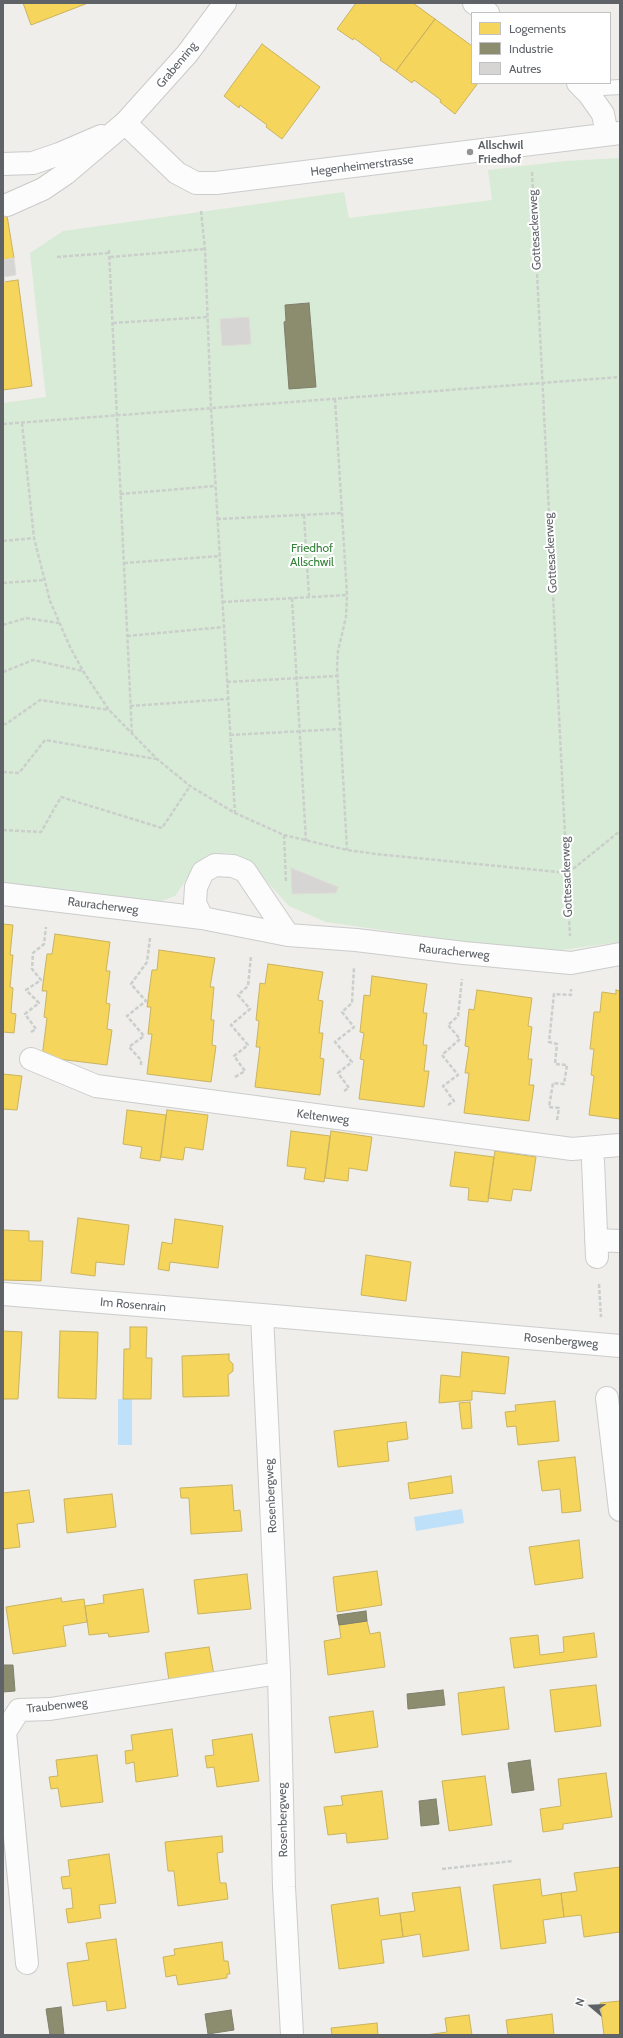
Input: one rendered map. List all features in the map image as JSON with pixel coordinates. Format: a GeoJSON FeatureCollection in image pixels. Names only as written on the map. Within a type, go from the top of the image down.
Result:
{"type":"FeatureCollection","features":[{"type":"Feature","properties":{"kind":"street","name":"Grabenring"},"geometry":{"type":"LineString","coordinates":[[8,205],[43,189],[66,174],[125,123],[187,54],[225,3]]}},
{"type":"Feature","properties":{"kind":"street"},"geometry":{"type":"LineString","coordinates":[[474,3],[487,12]]}},
{"type":"Feature","properties":{"kind":"street"},"geometry":{"type":"LineString","coordinates":[[581,86],[604,114],[614,133]]}},
{"type":"Feature","properties":{"kind":"street","name":"Grabenring"},"geometry":{"type":"LineString","coordinates":[[3,164],[33,163],[59,154],[107,133],[125,123]]}},
{"type":"Feature","properties":{"kind":"street","name":"Hegenheimerstrasse"},"geometry":{"type":"LineString","coordinates":[[125,123],[177,173],[196,182],[216,183],[324,171],[614,133]]}},
{"type":"Feature","properties":{"kind":"street"},"geometry":{"type":"LineString","coordinates":[[202,918],[195,903],[196,887],[203,872],[215,865],[232,866],[245,871],[288,935]]}},
{"type":"Feature","properties":{"kind":"street","name":"Rauracherweg"},"geometry":{"type":"LineString","coordinates":[[3,894],[202,918],[288,935],[356,940],[464,954],[570,963],[620,954]]}},
{"type":"Feature","properties":{"kind":"street","name":"Keltenweg"},"geometry":{"type":"LineString","coordinates":[[31,1059],[96,1086],[572,1149],[620,1145]]}},
{"type":"Feature","properties":{"kind":"street"},"geometry":{"type":"LineString","coordinates":[[593,1161],[597,1249],[620,1241]]}},
{"type":"Feature","properties":{"kind":"street","name":"Im Rosenrain"},"geometry":{"type":"LineString","coordinates":[[3,1294],[262,1315]]}},
{"type":"Feature","properties":{"kind":"street","name":"Rosenbergweg"},"geometry":{"type":"LineString","coordinates":[[292,2035],[284,1887],[279,1673],[262,1315],[620,1346]]}},
{"type":"Feature","properties":{"kind":"street"},"geometry":{"type":"LineString","coordinates":[[607,1398],[620,1510]]}},
{"type":"Feature","properties":{"kind":"street","name":"Traubenweg"},"geometry":{"type":"LineString","coordinates":[[27,1962],[5,1732],[19,1710],[50,1709],[279,1673]]}},
{"type":"Feature","properties":{"kind":"lane"},"geometry":{"type":"LineString","coordinates":[[581,86],[620,87]]}},
{"type":"Feature","properties":{"kind":"path","name":"Gottesackerweg"},"geometry":{"type":"LineString","coordinates":[[530,144],[568,873],[571,995],[554,994],[549,1042],[557,1044],[555,1064],[567,1065],[564,1084],[553,1084],[549,1107],[559,1108],[557,1122]]}},
{"type":"Feature","properties":{"kind":"path"},"geometry":{"type":"LineString","coordinates":[[196,182],[205,249],[215,486],[235,813]]}},
{"type":"Feature","properties":{"kind":"path"},"geometry":{"type":"LineString","coordinates":[[57,257],[205,249]]}},
{"type":"Feature","properties":{"kind":"path"},"geometry":{"type":"LineString","coordinates":[[109,253],[132,735]]}},
{"type":"Feature","properties":{"kind":"path"},"geometry":{"type":"LineString","coordinates":[[112,323],[208,317]]}},
{"type":"Feature","properties":{"kind":"path"},"geometry":{"type":"LineString","coordinates":[[3,424],[620,377]]}},
{"type":"Feature","properties":{"kind":"path"},"geometry":{"type":"LineString","coordinates":[[335,399],[347,595],[346,617],[338,651],[337,676],[347,850]]}},
{"type":"Feature","properties":{"kind":"path"},"geometry":{"type":"LineString","coordinates":[[22,423],[34,538],[44,580],[59,623],[83,671],[109,710],[157,759],[190,786],[235,813],[284,835],[347,850],[568,873],[620,831]]}},
{"type":"Feature","properties":{"kind":"path"},"geometry":{"type":"LineString","coordinates":[[120,494],[215,486]]}},
{"type":"Feature","properties":{"kind":"path"},"geometry":{"type":"LineString","coordinates":[[217,519],[342,513]]}},
{"type":"Feature","properties":{"kind":"path"},"geometry":{"type":"LineString","coordinates":[[304,515],[309,598]]}},
{"type":"Feature","properties":{"kind":"path"},"geometry":{"type":"LineString","coordinates":[[3,541],[34,538]]}},
{"type":"Feature","properties":{"kind":"path"},"geometry":{"type":"LineString","coordinates":[[124,563],[220,556]]}},
{"type":"Feature","properties":{"kind":"path"},"geometry":{"type":"LineString","coordinates":[[3,583],[44,580]]}},
{"type":"Feature","properties":{"kind":"path"},"geometry":{"type":"LineString","coordinates":[[222,602],[347,595]]}},
{"type":"Feature","properties":{"kind":"path"},"geometry":{"type":"LineString","coordinates":[[292,598],[306,841]]}},
{"type":"Feature","properties":{"kind":"path"},"geometry":{"type":"LineString","coordinates":[[3,625],[26,618],[59,623]]}},
{"type":"Feature","properties":{"kind":"path"},"geometry":{"type":"LineString","coordinates":[[127,636],[224,627]]}},
{"type":"Feature","properties":{"kind":"path"},"geometry":{"type":"LineString","coordinates":[[3,672],[33,660],[83,671]]}},
{"type":"Feature","properties":{"kind":"path"},"geometry":{"type":"LineString","coordinates":[[227,682],[337,676]]}},
{"type":"Feature","properties":{"kind":"path"},"geometry":{"type":"LineString","coordinates":[[130,706],[228,699]]}},
{"type":"Feature","properties":{"kind":"path"},"geometry":{"type":"LineString","coordinates":[[3,724],[6,724],[40,700],[109,710]]}},
{"type":"Feature","properties":{"kind":"path"},"geometry":{"type":"LineString","coordinates":[[230,735],[340,729]]}},
{"type":"Feature","properties":{"kind":"path"},"geometry":{"type":"LineString","coordinates":[[3,772],[19,773],[45,740],[157,759]]}},
{"type":"Feature","properties":{"kind":"path"},"geometry":{"type":"LineString","coordinates":[[3,830],[41,832],[61,797],[162,828],[190,786]]}},
{"type":"Feature","properties":{"kind":"path"},"geometry":{"type":"LineString","coordinates":[[31,1059],[18,1041],[36,1029],[25,1014],[39,1003],[26,990],[41,980],[32,969],[33,953],[44,944],[50,899]]}},
{"type":"Feature","properties":{"kind":"path"},"geometry":{"type":"LineString","coordinates":[[141,1066],[141,1060],[129,1047],[144,1036],[127,1016],[146,1001],[131,984],[147,962],[152,912]]}},
{"type":"Feature","properties":{"kind":"path"},"geometry":{"type":"LineString","coordinates":[[226,1104],[227,1082],[245,1071],[234,1056],[248,1045],[231,1025],[250,1010],[238,995],[248,986],[254,928]]}},
{"type":"Feature","properties":{"kind":"path"},"geometry":{"type":"LineString","coordinates":[[330,1118],[331,1099],[349,1088],[338,1073],[352,1062],[336,1042],[354,1027],[342,1012],[352,1004],[356,940]]}},
{"type":"Feature","properties":{"kind":"path"},"geometry":{"type":"LineString","coordinates":[[434,1131],[437,1112],[454,1100],[443,1086],[458,1075],[442,1055],[460,1039],[448,1025],[458,1016],[464,954]]}},
{"type":"Feature","properties":{"kind":"path"},"geometry":{"type":"LineString","coordinates":[[442,1869],[513,1861]]}},
{"type":"Feature","properties":{"kind":"green space","name":"Friedhof Allschwil"},"geometry":{"type":"Polygon","coordinates":[[[620,158],[620,942],[554,951],[515,949],[326,922],[289,906],[249,862],[238,855],[228,853],[212,856],[197,864],[175,896],[161,901],[3,886],[3,403],[46,397],[30,253],[63,231],[344,192],[349,218],[492,200],[488,170],[565,161],[620,158]]]}},
{"type":"Feature","properties":{"kind":"water"},"geometry":{"type":"Polygon","coordinates":[[[118,1399],[132,1399],[132,1445],[118,1445],[118,1399]]]}},
{"type":"Feature","properties":{"kind":"water"},"geometry":{"type":"Polygon","coordinates":[[[462,1509],[464,1523],[416,1531],[414,1517],[462,1509]]]}},
{"type":"Feature","properties":{"kind":"building: Logements"},"geometry":{"type":"Polygon","coordinates":[[[23,3],[88,3],[31,25],[23,3]]]}},
{"type":"Feature","properties":{"kind":"building: Logements"},"geometry":{"type":"Polygon","coordinates":[[[356,3],[413,3],[435,19],[396,71],[380,60],[381,58],[354,38],[353,40],[337,29],[356,3]]]}},
{"type":"Feature","properties":{"kind":"building: Logements"},"geometry":{"type":"Polygon","coordinates":[[[435,19],[471,45],[471,84],[477,84],[455,114],[440,102],[441,100],[414,80],[412,83],[396,71],[435,19]]]}},
{"type":"Feature","properties":{"kind":"building: Logements"},"geometry":{"type":"Polygon","coordinates":[[[262,44],[320,87],[282,139],[266,127],[267,125],[240,105],[239,108],[224,96],[262,44]]]}},
{"type":"Feature","properties":{"kind":"building: Logements"},"geometry":{"type":"Polygon","coordinates":[[[3,191],[14,258],[3,260],[3,191]]]}},
{"type":"Feature","properties":{"kind":"building: Logements"},"geometry":{"type":"Polygon","coordinates":[[[18,280],[32,386],[3,390],[3,282],[18,280]]]}},
{"type":"Feature","properties":{"kind":"building: Logements"},"geometry":{"type":"Polygon","coordinates":[[[3,924],[13,925],[10,955],[13,955],[10,987],[13,988],[11,1013],[16,1014],[14,1033],[3,1032],[3,924]]]}},
{"type":"Feature","properties":{"kind":"building: Logements"},"geometry":{"type":"Polygon","coordinates":[[[55,934],[110,942],[106,971],[110,971],[106,1003],[110,1004],[107,1029],[112,1030],[107,1065],[42,1057],[47,1018],[44,1017],[47,991],[42,991],[47,954],[52,954],[55,934]]]}},
{"type":"Feature","properties":{"kind":"building: Logements"},"geometry":{"type":"Polygon","coordinates":[[[159,950],[215,958],[210,987],[214,987],[211,1020],[214,1020],[212,1045],[216,1046],[211,1082],[147,1074],[152,1034],[148,1034],[151,1007],[147,1007],[152,970],[157,970],[159,950]]]}},
{"type":"Feature","properties":{"kind":"building: Logements"},"geometry":{"type":"Polygon","coordinates":[[[268,964],[323,972],[318,1000],[323,1001],[319,1033],[323,1033],[320,1058],[324,1059],[320,1095],[255,1087],[260,1047],[256,1047],[259,1021],[256,1020],[260,983],[265,984],[268,964]]]}},
{"type":"Feature","properties":{"kind":"building: Logements"},"geometry":{"type":"Polygon","coordinates":[[[372,976],[427,984],[423,1013],[427,1013],[423,1045],[427,1045],[424,1071],[429,1071],[424,1107],[359,1099],[364,1060],[360,1059],[364,1033],[360,1032],[364,995],[370,996],[372,976]]]}},
{"type":"Feature","properties":{"kind":"building: Logements"},"geometry":{"type":"Polygon","coordinates":[[[477,990],[532,998],[528,1026],[532,1027],[528,1059],[532,1059],[529,1085],[534,1085],[529,1121],[464,1113],[469,1073],[465,1073],[469,1047],[465,1046],[469,1009],[474,1010],[477,990]]]}},
{"type":"Feature","properties":{"kind":"building: Logements"},"geometry":{"type":"Polygon","coordinates":[[[616,990],[620,991],[620,1119],[589,1115],[594,1076],[591,1075],[594,1049],[590,1049],[594,1012],[600,1012],[602,992],[616,994],[616,990]]]}},
{"type":"Feature","properties":{"kind":"building: Logements"},"geometry":{"type":"Polygon","coordinates":[[[3,1074],[22,1076],[17,1110],[3,1109],[3,1074]]]}},
{"type":"Feature","properties":{"kind":"building: Logements"},"geometry":{"type":"Polygon","coordinates":[[[127,1110],[166,1115],[160,1161],[140,1158],[142,1147],[123,1144],[127,1110]]]}},
{"type":"Feature","properties":{"kind":"building: Logements"},"geometry":{"type":"Polygon","coordinates":[[[167,1110],[208,1115],[203,1150],[185,1147],[183,1160],[161,1157],[167,1110]]]}},
{"type":"Feature","properties":{"kind":"building: Logements"},"geometry":{"type":"Polygon","coordinates":[[[291,1131],[330,1136],[324,1182],[304,1179],[306,1168],[287,1166],[291,1131]]]}},
{"type":"Feature","properties":{"kind":"building: Logements"},"geometry":{"type":"Polygon","coordinates":[[[331,1131],[372,1137],[367,1171],[349,1168],[348,1181],[325,1178],[331,1131]]]}},
{"type":"Feature","properties":{"kind":"building: Logements"},"geometry":{"type":"Polygon","coordinates":[[[495,1151],[536,1157],[531,1191],[513,1189],[511,1201],[488,1198],[495,1151]]]}},
{"type":"Feature","properties":{"kind":"building: Logements"},"geometry":{"type":"Polygon","coordinates":[[[455,1152],[494,1157],[488,1202],[468,1200],[469,1188],[450,1186],[455,1152]]]}},
{"type":"Feature","properties":{"kind":"building: Logements"},"geometry":{"type":"Polygon","coordinates":[[[78,1218],[129,1225],[124,1265],[96,1262],[95,1276],[71,1273],[78,1218]]]}},
{"type":"Feature","properties":{"kind":"building: Logements"},"geometry":{"type":"Polygon","coordinates":[[[175,1219],[223,1226],[218,1268],[170,1262],[169,1271],[158,1269],[162,1242],[172,1244],[175,1219]]]}},
{"type":"Feature","properties":{"kind":"building: Logements"},"geometry":{"type":"Polygon","coordinates":[[[3,1230],[29,1231],[29,1241],[43,1241],[41,1281],[3,1280],[3,1230]]]}},
{"type":"Feature","properties":{"kind":"building: Logements"},"geometry":{"type":"Polygon","coordinates":[[[366,1255],[411,1262],[406,1301],[361,1295],[366,1255]]]}},
{"type":"Feature","properties":{"kind":"building: Logements"},"geometry":{"type":"Polygon","coordinates":[[[130,1327],[147,1327],[146,1358],[152,1358],[151,1399],[123,1399],[124,1349],[130,1349],[130,1327]]]}},
{"type":"Feature","properties":{"kind":"building: Logements"},"geometry":{"type":"Polygon","coordinates":[[[3,1331],[22,1332],[18,1399],[3,1399],[3,1331]]]}},
{"type":"Feature","properties":{"kind":"building: Logements"},"geometry":{"type":"Polygon","coordinates":[[[60,1331],[98,1332],[96,1399],[58,1398],[60,1331]]]}},
{"type":"Feature","properties":{"kind":"building: Logements"},"geometry":{"type":"Polygon","coordinates":[[[462,1352],[509,1357],[505,1394],[472,1391],[472,1400],[439,1403],[441,1375],[460,1377],[462,1352]]]}},
{"type":"Feature","properties":{"kind":"building: Logements"},"geometry":{"type":"Polygon","coordinates":[[[229,1354],[229,1360],[233,1364],[233,1371],[228,1375],[229,1396],[183,1397],[182,1356],[229,1354]]]}},
{"type":"Feature","properties":{"kind":"building: Logements"},"geometry":{"type":"Polygon","coordinates":[[[555,1401],[559,1441],[518,1445],[516,1426],[507,1427],[505,1412],[516,1411],[515,1405],[555,1401]]]}},
{"type":"Feature","properties":{"kind":"building: Logements"},"geometry":{"type":"Polygon","coordinates":[[[470,1402],[472,1428],[462,1429],[459,1403],[470,1402]]]}},
{"type":"Feature","properties":{"kind":"building: Logements"},"geometry":{"type":"Polygon","coordinates":[[[406,1422],[408,1439],[387,1442],[389,1461],[338,1467],[334,1431],[406,1422]]]}},
{"type":"Feature","properties":{"kind":"building: Logements"},"geometry":{"type":"Polygon","coordinates":[[[575,1457],[581,1511],[562,1513],[560,1489],[542,1491],[538,1461],[575,1457]]]}},
{"type":"Feature","properties":{"kind":"building: Logements"},"geometry":{"type":"Polygon","coordinates":[[[451,1476],[453,1493],[410,1499],[408,1483],[451,1476]]]}},
{"type":"Feature","properties":{"kind":"building: Logements"},"geometry":{"type":"Polygon","coordinates":[[[232,1485],[234,1511],[240,1510],[242,1531],[191,1534],[189,1498],[181,1498],[180,1488],[232,1485]]]}},
{"type":"Feature","properties":{"kind":"building: Logements"},"geometry":{"type":"Polygon","coordinates":[[[29,1490],[34,1522],[17,1524],[20,1547],[3,1549],[3,1493],[29,1490]]]}},
{"type":"Feature","properties":{"kind":"building: Logements"},"geometry":{"type":"Polygon","coordinates":[[[112,1494],[116,1527],[67,1533],[64,1499],[112,1494]]]}},
{"type":"Feature","properties":{"kind":"building: Logements"},"geometry":{"type":"Polygon","coordinates":[[[579,1540],[583,1578],[535,1585],[529,1547],[579,1540]]]}},
{"type":"Feature","properties":{"kind":"building: Logements"},"geometry":{"type":"Polygon","coordinates":[[[377,1571],[382,1605],[337,1612],[333,1577],[377,1571]]]}},
{"type":"Feature","properties":{"kind":"building: Logements"},"geometry":{"type":"Polygon","coordinates":[[[247,1574],[251,1609],[198,1614],[194,1580],[247,1574]]]}},
{"type":"Feature","properties":{"kind":"building: Logements"},"geometry":{"type":"Polygon","coordinates":[[[143,1589],[149,1632],[109,1637],[108,1633],[89,1635],[85,1606],[104,1603],[103,1595],[143,1589]]]}},
{"type":"Feature","properties":{"kind":"building: Logements"},"geometry":{"type":"Polygon","coordinates":[[[61,1598],[62,1602],[84,1599],[87,1622],[63,1626],[66,1646],[13,1654],[6,1607],[61,1598]]]}},
{"type":"Feature","properties":{"kind":"building: Logements"},"geometry":{"type":"Polygon","coordinates":[[[367,1621],[370,1634],[380,1632],[385,1667],[328,1675],[324,1641],[341,1638],[339,1625],[367,1621]]]}},
{"type":"Feature","properties":{"kind":"building: Logements"},"geometry":{"type":"Polygon","coordinates":[[[594,1633],[597,1657],[514,1668],[510,1638],[538,1635],[540,1655],[564,1652],[563,1637],[594,1633]]]}},
{"type":"Feature","properties":{"kind":"building: Logements"},"geometry":{"type":"Polygon","coordinates":[[[209,1647],[214,1675],[169,1681],[165,1653],[209,1647]]]}},
{"type":"Feature","properties":{"kind":"building: Logements"},"geometry":{"type":"Polygon","coordinates":[[[596,1685],[601,1726],[555,1732],[550,1690],[596,1685]]]}},
{"type":"Feature","properties":{"kind":"building: Logements"},"geometry":{"type":"Polygon","coordinates":[[[504,1687],[509,1729],[462,1735],[458,1693],[504,1687]]]}},
{"type":"Feature","properties":{"kind":"building: Logements"},"geometry":{"type":"Polygon","coordinates":[[[373,1711],[378,1747],[335,1753],[329,1717],[373,1711]]]}},
{"type":"Feature","properties":{"kind":"building: Logements"},"geometry":{"type":"Polygon","coordinates":[[[172,1729],[178,1776],[136,1782],[134,1762],[126,1764],[125,1751],[133,1750],[131,1735],[172,1729]]]}},
{"type":"Feature","properties":{"kind":"building: Logements"},"geometry":{"type":"Polygon","coordinates":[[[252,1734],[259,1781],[217,1787],[214,1767],[207,1768],[205,1756],[214,1755],[212,1740],[252,1734]]]}},
{"type":"Feature","properties":{"kind":"building: Logements"},"geometry":{"type":"Polygon","coordinates":[[[97,1755],[103,1802],[61,1807],[58,1788],[51,1789],[49,1777],[58,1776],[56,1760],[97,1755]]]}},
{"type":"Feature","properties":{"kind":"building: Logements"},"geometry":{"type":"Polygon","coordinates":[[[606,1773],[612,1817],[563,1824],[563,1829],[543,1832],[540,1809],[561,1806],[558,1779],[606,1773]]]}},
{"type":"Feature","properties":{"kind":"building: Logements"},"geometry":{"type":"Polygon","coordinates":[[[485,1776],[492,1825],[449,1831],[442,1781],[485,1776]]]}},
{"type":"Feature","properties":{"kind":"building: Logements"},"geometry":{"type":"Polygon","coordinates":[[[382,1791],[388,1839],[347,1843],[346,1833],[328,1835],[324,1807],[343,1805],[341,1796],[382,1791]]]}},
{"type":"Feature","properties":{"kind":"building: Logements"},"geometry":{"type":"Polygon","coordinates":[[[222,1836],[223,1852],[217,1853],[220,1883],[226,1883],[228,1899],[178,1906],[174,1871],[168,1871],[165,1842],[222,1836]]]}},
{"type":"Feature","properties":{"kind":"building: Logements"},"geometry":{"type":"Polygon","coordinates":[[[109,1854],[116,1903],[99,1905],[101,1918],[68,1923],[66,1909],[73,1908],[71,1888],[63,1889],[61,1877],[70,1876],[68,1860],[109,1854]]]}},
{"type":"Feature","properties":{"kind":"building: Logements"},"geometry":{"type":"Polygon","coordinates":[[[620,1867],[620,1932],[584,1937],[581,1915],[564,1917],[561,1893],[577,1891],[574,1873],[620,1867]]]}},
{"type":"Feature","properties":{"kind":"building: Logements"},"geometry":{"type":"Polygon","coordinates":[[[540,1879],[542,1896],[561,1893],[564,1917],[543,1920],[546,1943],[501,1949],[493,1885],[540,1879]]]}},
{"type":"Feature","properties":{"kind":"building: Logements"},"geometry":{"type":"Polygon","coordinates":[[[460,1887],[469,1950],[423,1957],[420,1934],[403,1937],[400,1913],[415,1911],[412,1893],[460,1887]]]}},
{"type":"Feature","properties":{"kind":"building: Logements"},"geometry":{"type":"Polygon","coordinates":[[[378,1898],[380,1916],[400,1913],[403,1937],[381,1940],[384,1963],[339,1969],[331,1905],[378,1898]]]}},
{"type":"Feature","properties":{"kind":"building: Logements"},"geometry":{"type":"Polygon","coordinates":[[[116,1939],[126,2008],[107,2011],[106,2001],[73,2006],[67,1963],[89,1960],[86,1943],[116,1939]]]}},
{"type":"Feature","properties":{"kind":"building: Logements"},"geometry":{"type":"Polygon","coordinates":[[[222,1942],[224,1961],[228,1961],[230,1974],[227,1974],[227,1978],[178,1985],[176,1975],[166,1977],[163,1957],[175,1955],[174,1949],[222,1942]]]}},
{"type":"Feature","properties":{"kind":"building: Logements"},"geometry":{"type":"Polygon","coordinates":[[[620,2001],[620,2035],[604,2035],[600,2003],[620,2001]]]}},
{"type":"Feature","properties":{"kind":"building: Logements"},"geometry":{"type":"Polygon","coordinates":[[[552,2014],[554,2035],[508,2035],[506,2020],[552,2014]]]}},
{"type":"Feature","properties":{"kind":"building: Logements"},"geometry":{"type":"Polygon","coordinates":[[[469,2015],[472,2035],[426,2035],[447,2032],[445,2018],[469,2015]]]}},
{"type":"Feature","properties":{"kind":"building: Logements"},"geometry":{"type":"Polygon","coordinates":[[[377,2023],[378,2035],[332,2035],[331,2028],[377,2023]]]}},
{"type":"Feature","properties":{"kind":"building: Industrie"},"geometry":{"type":"Polygon","coordinates":[[[309,303],[316,387],[289,389],[284,322],[286,321],[285,305],[309,303]]]}},
{"type":"Feature","properties":{"kind":"building: Industrie"},"geometry":{"type":"Polygon","coordinates":[[[366,1611],[367,1621],[339,1625],[337,1615],[366,1611]]]}},
{"type":"Feature","properties":{"kind":"building: Industrie"},"geometry":{"type":"Polygon","coordinates":[[[3,1665],[13,1665],[15,1691],[3,1692],[3,1665]]]}},
{"type":"Feature","properties":{"kind":"building: Industrie"},"geometry":{"type":"Polygon","coordinates":[[[443,1690],[445,1705],[408,1709],[407,1694],[443,1690]]]}},
{"type":"Feature","properties":{"kind":"building: Industrie"},"geometry":{"type":"Polygon","coordinates":[[[530,1760],[534,1790],[512,1793],[508,1763],[530,1760]]]}},
{"type":"Feature","properties":{"kind":"building: Industrie"},"geometry":{"type":"Polygon","coordinates":[[[436,1799],[439,1824],[421,1826],[419,1801],[436,1799]]]}},
{"type":"Feature","properties":{"kind":"building: Industrie"},"geometry":{"type":"Polygon","coordinates":[[[61,2007],[64,2035],[50,2035],[46,2009],[61,2007]]]}},
{"type":"Feature","properties":{"kind":"building: Industrie"},"geometry":{"type":"Polygon","coordinates":[[[231,2010],[234,2030],[208,2034],[205,2014],[231,2010]]]}},
{"type":"Feature","properties":{"kind":"building: Autres"},"geometry":{"type":"Polygon","coordinates":[[[14,258],[16,275],[4,277],[5,282],[3,282],[3,260],[14,258]]]}},
{"type":"Feature","properties":{"kind":"building: Autres"},"geometry":{"type":"Polygon","coordinates":[[[249,317],[251,344],[222,346],[220,319],[249,317]]]}},
{"type":"Feature","properties":{"kind":"building: Autres"},"geometry":{"type":"Polygon","coordinates":[[[291,868],[338,887],[336,893],[292,894],[291,868]]]}},
{"type":"Feature","properties":{"kind":"place","name":"Allschwil Friedhof"},"geometry":{"type":"Point","coordinates":[470,152]}}]}
